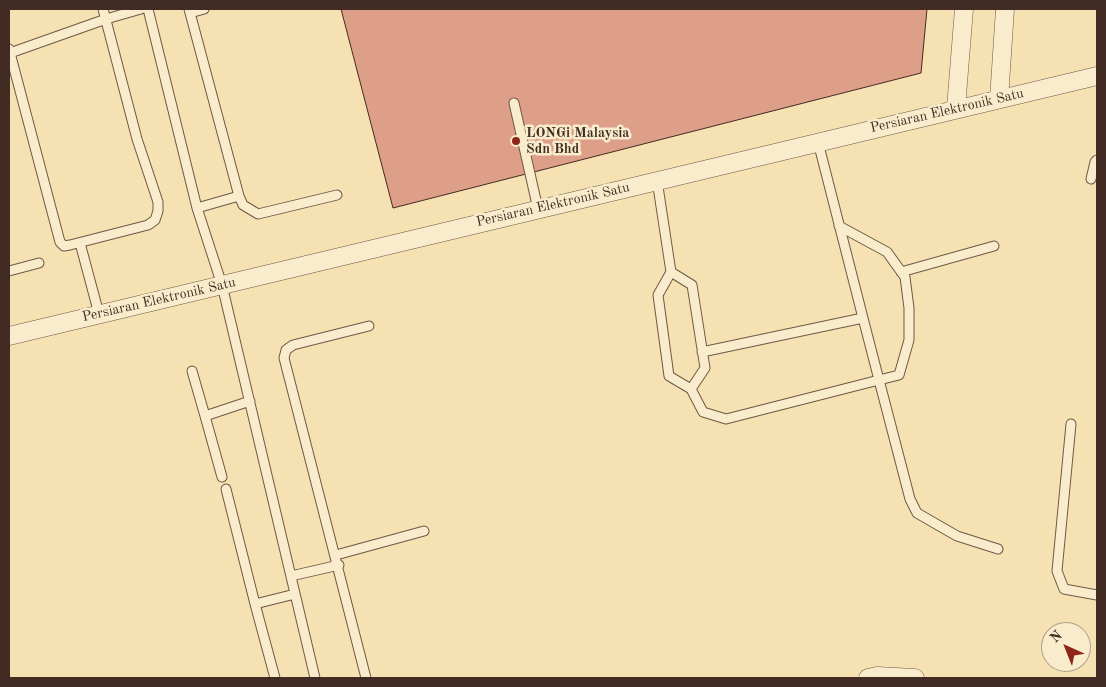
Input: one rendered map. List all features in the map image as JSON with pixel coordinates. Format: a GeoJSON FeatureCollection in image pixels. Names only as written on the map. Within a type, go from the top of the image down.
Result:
{"type":"FeatureCollection","features":[{"type":"Feature","properties":{"kind":"street"},"geometry":{"type":"LineString","coordinates":[[956,108],[964,9]]}},
{"type":"Feature","properties":{"kind":"street"},"geometry":{"type":"LineString","coordinates":[[998,99],[1005,9]]}},
{"type":"Feature","properties":{"kind":"street","name":"Persiaran Elektronik Satu"},"geometry":{"type":"LineString","coordinates":[[9,336],[956,108],[1097,76]]}},
{"type":"Feature","properties":{"kind":"street"},"geometry":{"type":"LineString","coordinates":[[868,678],[877,676],[915,678]]}},
{"type":"Feature","properties":{"kind":"lane"},"geometry":{"type":"LineString","coordinates":[[103,9],[106,19],[158,210],[155,220],[148,225],[64,246],[57,234],[9,51],[106,19],[141,9]]}},
{"type":"Feature","properties":{"kind":"lane"},"geometry":{"type":"LineString","coordinates":[[148,9],[197,208],[222,285],[315,678]]}},
{"type":"Feature","properties":{"kind":"lane"},"geometry":{"type":"LineString","coordinates":[[204,9],[190,11],[243,205],[258,214],[336,195]]}},
{"type":"Feature","properties":{"kind":"lane"},"geometry":{"type":"LineString","coordinates":[[514,103],[538,209]]}},
{"type":"Feature","properties":{"kind":"lane"},"geometry":{"type":"LineString","coordinates":[[818,142],[910,499],[917,513],[927,520],[957,536],[998,549]]}},
{"type":"Feature","properties":{"kind":"lane"},"geometry":{"type":"LineString","coordinates":[[1091,179],[1097,160]]}},
{"type":"Feature","properties":{"kind":"lane"},"geometry":{"type":"LineString","coordinates":[[657,180],[671,272],[658,295],[669,376],[691,389],[703,412],[726,419],[899,375],[909,340],[909,308],[905,277],[887,252],[840,226]]}},
{"type":"Feature","properties":{"kind":"lane"},"geometry":{"type":"LineString","coordinates":[[197,208],[239,196]]}},
{"type":"Feature","properties":{"kind":"lane"},"geometry":{"type":"LineString","coordinates":[[80,243],[100,314]]}},
{"type":"Feature","properties":{"kind":"lane"},"geometry":{"type":"LineString","coordinates":[[901,272],[994,246]]}},
{"type":"Feature","properties":{"kind":"lane"},"geometry":{"type":"LineString","coordinates":[[9,271],[39,263]]}},
{"type":"Feature","properties":{"kind":"lane"},"geometry":{"type":"LineString","coordinates":[[671,272],[692,285],[705,368],[691,389]]}},
{"type":"Feature","properties":{"kind":"lane"},"geometry":{"type":"LineString","coordinates":[[702,352],[863,318]]}},
{"type":"Feature","properties":{"kind":"lane"},"geometry":{"type":"LineString","coordinates":[[366,678],[284,358],[286,350],[293,345],[369,326]]}},
{"type":"Feature","properties":{"kind":"lane"},"geometry":{"type":"LineString","coordinates":[[192,371],[222,477]]}},
{"type":"Feature","properties":{"kind":"lane"},"geometry":{"type":"LineString","coordinates":[[205,416],[250,401]]}},
{"type":"Feature","properties":{"kind":"lane"},"geometry":{"type":"LineString","coordinates":[[1071,424],[1057,571],[1064,589],[1097,595]]}},
{"type":"Feature","properties":{"kind":"lane"},"geometry":{"type":"LineString","coordinates":[[226,489],[275,678]]}},
{"type":"Feature","properties":{"kind":"lane"},"geometry":{"type":"LineString","coordinates":[[336,555],[424,531]]}},
{"type":"Feature","properties":{"kind":"lane"},"geometry":{"type":"LineString","coordinates":[[291,576],[338,565]]}},
{"type":"Feature","properties":{"kind":"lane"},"geometry":{"type":"LineString","coordinates":[[255,604],[295,594]]}},
{"type":"Feature","properties":{"kind":"building","name":"LONGi Malaysia Sdn Bhd"},"geometry":{"type":"Polygon","coordinates":[[[341,9],[927,9],[921,73],[393,208],[341,9]]]}},
{"type":"Feature","properties":{"kind":"place","name":"LONGi Malaysia Sdn Bhd"},"geometry":{"type":"Point","coordinates":[516,141]}}]}
